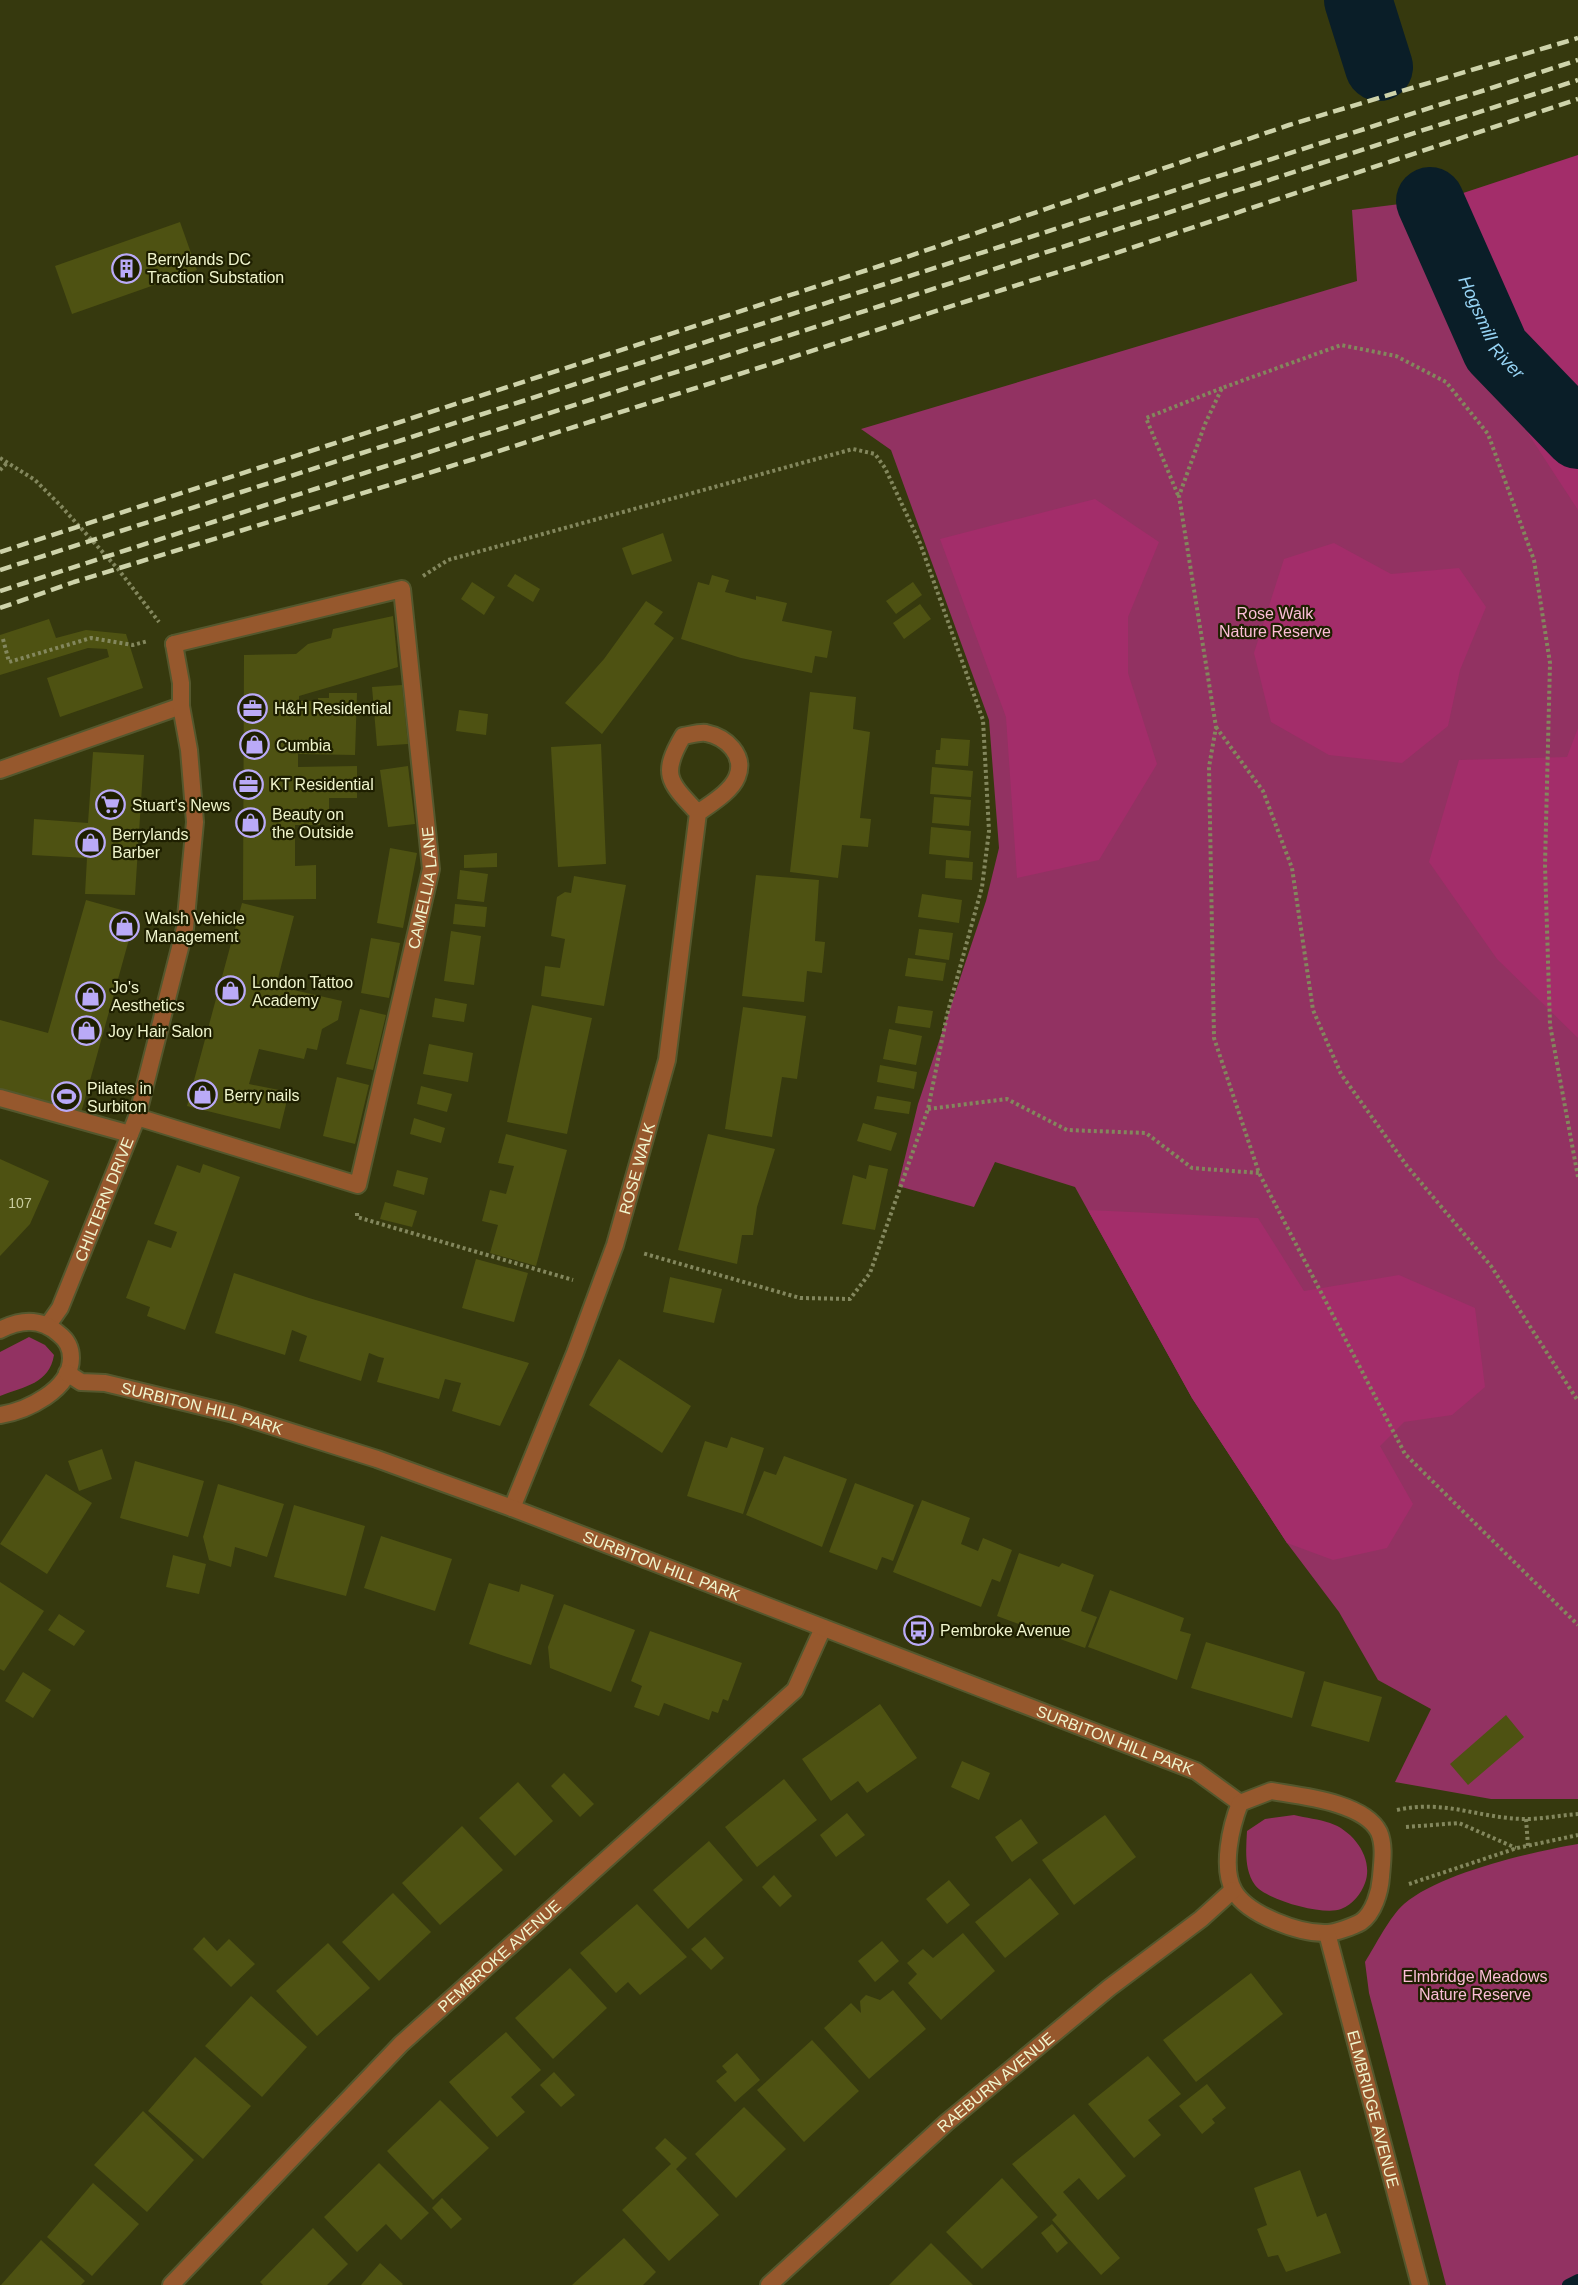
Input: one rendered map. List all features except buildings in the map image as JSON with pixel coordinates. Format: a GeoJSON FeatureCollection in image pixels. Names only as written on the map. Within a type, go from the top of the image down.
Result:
{"type":"FeatureCollection","features":[{"type":"Feature","properties":{"kind":"street"},"geometry":{"type":"LineString","coordinates":[[174,644],[402,589]]}},
{"type":"Feature","properties":{"kind":"street","name":"CAMELLIA LANE"},"geometry":{"type":"LineString","coordinates":[[358,1185],[431,869],[402,589]]}},
{"type":"Feature","properties":{"kind":"street","name":"CHILTERN DRIVE"},"geometry":{"type":"LineString","coordinates":[[48,1324],[60,1308],[137,1118],[185,928],[195,822],[189,750],[174,644]]}},
{"type":"Feature","properties":{"kind":"street"},"geometry":{"type":"LineString","coordinates":[[0,770],[181,706]]}},
{"type":"Feature","properties":{"kind":"street"},"geometry":{"type":"LineString","coordinates":[[704,732],[727,740],[738,758],[737,777],[721,795],[698,813],[670,777],[670,758],[683,736],[704,732]]}},
{"type":"Feature","properties":{"kind":"street","name":"ROSE WALK"},"geometry":{"type":"LineString","coordinates":[[512,1508],[575,1353],[615,1245],[667,1060],[698,813]]}},
{"type":"Feature","properties":{"kind":"street"},"geometry":{"type":"LineString","coordinates":[[0,1098],[130,1134]]}},
{"type":"Feature","properties":{"kind":"street"},"geometry":{"type":"LineString","coordinates":[[137,1118],[358,1185]]}},
{"type":"Feature","properties":{"kind":"street"},"geometry":{"type":"LineString","coordinates":[[0,1330],[14,1323],[31,1321],[48,1324],[67,1341],[71,1358],[67,1373],[49,1395],[28,1407],[0,1415]]}},
{"type":"Feature","properties":{"kind":"street","name":"SURBITON HILL PARK"},"geometry":{"type":"LineString","coordinates":[[67,1373],[81,1382],[105,1383],[234,1414],[376,1459],[512,1508],[1196,1771],[1240,1803]]}},
{"type":"Feature","properties":{"kind":"street","name":"PEMBROKE AVENUE"},"geometry":{"type":"LineString","coordinates":[[171,2285],[401,2044],[795,1690],[823,1628]]}},
{"type":"Feature","properties":{"kind":"street"},"geometry":{"type":"LineString","coordinates":[[1271,1791],[1333,1802],[1364,1818],[1378,1831],[1383,1852],[1380,1894],[1362,1921],[1328,1933],[1279,1924],[1245,1905],[1233,1890],[1227,1852],[1232,1821],[1240,1803],[1271,1791]]}},
{"type":"Feature","properties":{"kind":"street","name":"RAEBURN AVENUE"},"geometry":{"type":"LineString","coordinates":[[769,2285],[946,2122],[1109,1988],[1202,1919],[1233,1890]]}},
{"type":"Feature","properties":{"kind":"street","name":"ELMBRIDGE AVENUE"},"geometry":{"type":"LineString","coordinates":[[1328,1933],[1420,2285]]}},
{"type":"Feature","properties":{"kind":"path"},"geometry":{"type":"LineString","coordinates":[[1578,1177],[1550,1025],[1545,865],[1550,663],[1534,560],[1488,434],[1446,382],[1396,356],[1341,345],[1146,418],[1179,496],[1216,727],[1209,767],[1214,1038],[1259,1173],[1405,1454],[1578,1625]]}},
{"type":"Feature","properties":{"kind":"path"},"geometry":{"type":"LineString","coordinates":[[1179,496],[1205,424],[1222,388]]}},
{"type":"Feature","properties":{"kind":"path"},"geometry":{"type":"LineString","coordinates":[[402,589],[448,560],[853,449],[875,454],[885,468],[920,543],[983,720],[989,831],[982,887],[947,1015],[928,1109],[870,1273],[850,1299],[800,1298],[615,1245]]}},
{"type":"Feature","properties":{"kind":"path"},"geometry":{"type":"LineString","coordinates":[[0,458],[35,480],[60,505],[118,568],[174,644]]}},
{"type":"Feature","properties":{"kind":"path"},"geometry":{"type":"LineString","coordinates":[[0,470],[7,462]]}},
{"type":"Feature","properties":{"kind":"path"},"geometry":{"type":"LineString","coordinates":[[3,639],[9,662],[91,638],[133,645]]}},
{"type":"Feature","properties":{"kind":"path"},"geometry":{"type":"LineString","coordinates":[[1216,727],[1263,791],[1292,868],[1313,1010],[1341,1074],[1407,1166],[1491,1266],[1578,1401]]}},
{"type":"Feature","properties":{"kind":"path"},"geometry":{"type":"LineString","coordinates":[[928,1109],[1007,1099],[1067,1130],[1146,1132],[1192,1168],[1259,1173]]}},
{"type":"Feature","properties":{"kind":"path"},"geometry":{"type":"LineString","coordinates":[[358,1185],[357,1217],[599,1287]]}},
{"type":"Feature","properties":{"kind":"path"},"geometry":{"type":"LineString","coordinates":[[1398,1819],[1396,1811],[1420,1805],[1526,1819],[1578,1814]]}},
{"type":"Feature","properties":{"kind":"path"},"geometry":{"type":"LineString","coordinates":[[1526,1819],[1528,1846]]}},
{"type":"Feature","properties":{"kind":"path"},"geometry":{"type":"LineString","coordinates":[[1400,1828],[1426,1823],[1459,1823],[1517,1848]]}},
{"type":"Feature","properties":{"kind":"path"},"geometry":{"type":"LineString","coordinates":[[1380,1894],[1517,1848],[1578,1835]]}},
{"type":"Feature","properties":{"kind":"green space"},"geometry":{"type":"Polygon","coordinates":[[[1578,155],[1578,510],[1512,409],[1519,338],[1448,198],[1578,155]]]}},
{"type":"Feature","properties":{"kind":"green space","name":"Rose Walk Nature Reserve"},"geometry":{"type":"Polygon","coordinates":[[[1578,184],[1578,1799],[1491,1799],[1395,1782],[1431,1709],[1378,1680],[1339,1612],[1287,1543],[1192,1398],[1075,1187],[995,1162],[974,1207],[898,1186],[918,1104],[986,901],[999,848],[989,720],[891,450],[861,429],[1357,281],[1352,210],[1448,198],[1460,222],[1578,184]]]}},
{"type":"Feature","properties":{"kind":"green space"},"geometry":{"type":"Polygon","coordinates":[[[1095,499],[1159,542],[1128,617],[1128,673],[1157,764],[1099,860],[1017,878],[1006,717],[940,539],[1095,499]]]}},
{"type":"Feature","properties":{"kind":"green space"},"geometry":{"type":"Polygon","coordinates":[[[1334,543],[1391,574],[1459,568],[1486,607],[1460,670],[1448,726],[1402,763],[1329,755],[1271,722],[1254,653],[1284,559],[1334,543]]]}},
{"type":"Feature","properties":{"kind":"green space"},"geometry":{"type":"Polygon","coordinates":[[[1578,728],[1578,1038],[1497,959],[1429,862],[1459,760],[1567,757],[1578,728]]]}},
{"type":"Feature","properties":{"kind":"green space"},"geometry":{"type":"Polygon","coordinates":[[[1088,1210],[1258,1218],[1304,1291],[1399,1275],[1475,1308],[1485,1387],[1452,1415],[1404,1422],[1380,1446],[1413,1504],[1387,1548],[1333,1560],[1287,1543],[1192,1398],[1088,1210]]]}},
{"type":"Feature","properties":{"kind":"green space"},"geometry":{"type":"Polygon","coordinates":[[[29,1337],[45,1345],[54,1355],[51,1365],[47,1372],[34,1383],[0,1396],[0,1352],[29,1337]]]}},
{"type":"Feature","properties":{"kind":"green space"},"geometry":{"type":"Polygon","coordinates":[[[1294,1815],[1339,1827],[1347,1832],[1360,1847],[1367,1865],[1365,1883],[1356,1898],[1345,1907],[1333,1911],[1296,1905],[1261,1891],[1251,1879],[1246,1859],[1247,1831],[1265,1819],[1294,1815]]]}},
{"type":"Feature","properties":{"kind":"green space","name":"Elmbridge Meadows Nature Reserve"},"geometry":{"type":"Polygon","coordinates":[[[1578,1844],[1578,2285],[1446,2285],[1369,1993],[1365,1962],[1393,1916],[1404,1904],[1420,1893],[1487,1865],[1578,1844]]]}},
{"type":"Feature","properties":{"kind":"waterway","name":"Hogsmill River"},"geometry":{"type":"LineString","coordinates":[[1358,0],[1379,67]]}},
{"type":"Feature","properties":{"kind":"waterway","name":"Hogsmill River"},"geometry":{"type":"LineString","coordinates":[[1430,201],[1496,350],[1578,435]]}},
{"type":"Feature","properties":{"kind":"waterway"},"geometry":{"type":"LineString","coordinates":[[1568,2285],[1578,2280]]}},
{"type":"Feature","properties":{"kind":"railway"},"geometry":{"type":"LineString","coordinates":[[0,552],[895,261],[1289,125],[1578,38]]}},
{"type":"Feature","properties":{"kind":"railway"},"geometry":{"type":"LineString","coordinates":[[0,570],[1578,60]]}},
{"type":"Feature","properties":{"kind":"railway"},"geometry":{"type":"LineString","coordinates":[[0,591],[1578,80]]}},
{"type":"Feature","properties":{"kind":"railway"},"geometry":{"type":"LineString","coordinates":[[0,608],[74,582],[474,459],[1083,264],[1578,99]]}},
{"type":"Feature","properties":{"kind":"place","name":"Berrylands DC Traction Substation"},"geometry":{"type":"Point","coordinates":[126,268]}},
{"type":"Feature","properties":{"kind":"place","name":"H&H Residential"},"geometry":{"type":"Point","coordinates":[253,708]}},
{"type":"Feature","properties":{"kind":"place","name":"Cumbia"},"geometry":{"type":"Point","coordinates":[255,745]}},
{"type":"Feature","properties":{"kind":"place","name":"KT Residential"},"geometry":{"type":"Point","coordinates":[249,784]}},
{"type":"Feature","properties":{"kind":"place","name":"Stuart's News"},"geometry":{"type":"Point","coordinates":[111,805]}},
{"type":"Feature","properties":{"kind":"place","name":"Beauty on the Outside"},"geometry":{"type":"Point","coordinates":[251,823]}},
{"type":"Feature","properties":{"kind":"place","name":"Berrylands Barber"},"geometry":{"type":"Point","coordinates":[91,843]}},
{"type":"Feature","properties":{"kind":"place","name":"Walsh Vehicle Management"},"geometry":{"type":"Point","coordinates":[124,927]}},
{"type":"Feature","properties":{"kind":"place","name":"London Tattoo Academy"},"geometry":{"type":"Point","coordinates":[231,991]}},
{"type":"Feature","properties":{"kind":"place","name":"Jo's Aesthetics"},"geometry":{"type":"Point","coordinates":[90,996]}},
{"type":"Feature","properties":{"kind":"place","name":"Joy Hair Salon"},"geometry":{"type":"Point","coordinates":[87,1031]}},
{"type":"Feature","properties":{"kind":"place","name":"Berry nails"},"geometry":{"type":"Point","coordinates":[203,1095]}},
{"type":"Feature","properties":{"kind":"place","name":"Pilates in Surbiton"},"geometry":{"type":"Point","coordinates":[66,1097]}},
{"type":"Feature","properties":{"kind":"place","name":"Pembroke Avenue"},"geometry":{"type":"Point","coordinates":[919,1630]}}]}
